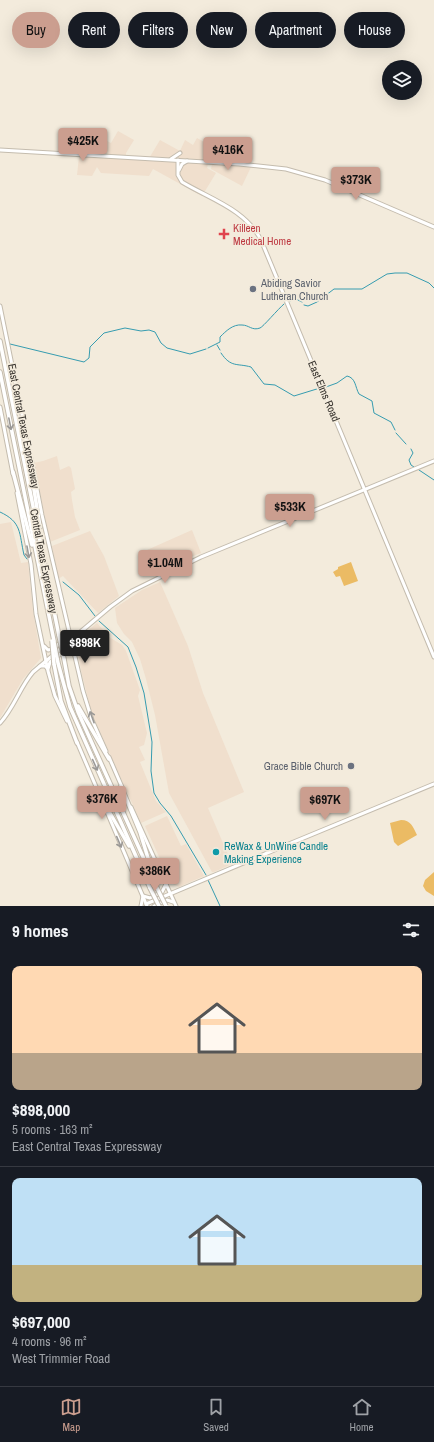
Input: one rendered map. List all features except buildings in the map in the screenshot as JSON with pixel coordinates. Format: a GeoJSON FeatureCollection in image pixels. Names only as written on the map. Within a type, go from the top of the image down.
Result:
{"type":"FeatureCollection","features":[{"type":"Feature","properties":{"kind":"highway","name":"Central Texas Expressway"},"geometry":{"type":"LineString","coordinates":[[0,341],[70,686],[78,712],[166,906]]}},
{"type":"Feature","properties":{"kind":"highway","name":"Central Texas Expressway"},"geometry":{"type":"LineString","coordinates":[[0,372],[50,621],[56,663],[70,707],[159,906]]}},
{"type":"Feature","properties":{"kind":"highway"},"geometry":{"type":"LineString","coordinates":[[24,427],[38,512],[42,552]]}},
{"type":"Feature","properties":{"kind":"highway"},"geometry":{"type":"LineString","coordinates":[[13,472],[38,563]]}},
{"type":"Feature","properties":{"kind":"highway"},"geometry":{"type":"LineString","coordinates":[[56,663],[61,701],[77,743]]}},
{"type":"Feature","properties":{"kind":"highway"},"geometry":{"type":"LineString","coordinates":[[70,686],[83,714],[109,758]]}},
{"type":"Feature","properties":{"kind":"highway"},"geometry":{"type":"LineString","coordinates":[[121,786],[145,847],[154,881]]}},
{"type":"Feature","properties":{"kind":"highway"},"geometry":{"type":"LineString","coordinates":[[99,794],[138,860]]}},
{"type":"Feature","properties":{"kind":"main road"},"geometry":{"type":"LineString","coordinates":[[0,150],[259,165],[297,171],[350,190],[434,227]]}},
{"type":"Feature","properties":{"kind":"main road"},"geometry":{"type":"LineString","coordinates":[[168,160],[180,153],[187,161]]}},
{"type":"Feature","properties":{"kind":"main road","name":"East Elms Road"},"geometry":{"type":"LineString","coordinates":[[168,160],[175,165],[182,182],[243,217],[258,234],[434,657]]}},
{"type":"Feature","properties":{"kind":"main road"},"geometry":{"type":"LineString","coordinates":[[178,160],[178,172]]}},
{"type":"Feature","properties":{"kind":"main road"},"geometry":{"type":"LineString","coordinates":[[178,172],[181,165],[187,161]]}},
{"type":"Feature","properties":{"kind":"main road","name":"East Central Texas Expressway"},"geometry":{"type":"LineString","coordinates":[[0,306],[44,526],[88,708],[121,786],[175,905]]}},
{"type":"Feature","properties":{"kind":"main road","name":"East Central Texas Expressway"},"geometry":{"type":"LineString","coordinates":[[0,407],[30,558],[36,614],[55,696],[147,905]]}},
{"type":"Feature","properties":{"kind":"main road"},"geometry":{"type":"LineString","coordinates":[[0,723],[7,714],[22,686],[40,666],[72,638],[128,594],[186,564],[434,462]]}},
{"type":"Feature","properties":{"kind":"main road"},"geometry":{"type":"LineString","coordinates":[[43,645],[46,649],[53,649],[69,636],[70,630],[74,633],[80,632]]}},
{"type":"Feature","properties":{"kind":"main road"},"geometry":{"type":"LineString","coordinates":[[74,649],[80,632]]}},
{"type":"Feature","properties":{"kind":"main road"},"geometry":{"type":"LineString","coordinates":[[40,666],[45,666],[48,669],[50,662],[68,648],[72,648],[76,658]]}},
{"type":"Feature","properties":{"kind":"main road"},"geometry":{"type":"LineString","coordinates":[[147,905],[178,890],[434,784]]}},
{"type":"Feature","properties":{"kind":"main road"},"geometry":{"type":"LineString","coordinates":[[141,906],[143,896],[150,898],[162,892],[166,885],[178,890]]}},
{"type":"Feature","properties":{"kind":"main road"},"geometry":{"type":"LineString","coordinates":[[175,905],[175,898],[178,890]]}},
{"type":"Feature","properties":{"kind":"main road"},"geometry":{"type":"LineString","coordinates":[[154,906],[169,899],[175,905]]}},
{"type":"Feature","properties":{"kind":"shaded area"},"geometry":{"type":"Polygon","coordinates":[[[118,131],[134,140],[126,153],[126,159],[148,160],[160,140],[180,151],[185,140],[193,145],[197,138],[224,153],[220,161],[209,160],[207,168],[216,173],[202,196],[153,169],[149,176],[101,173],[97,167],[92,176],[77,175],[79,157],[70,156],[71,132],[102,134],[105,135],[103,139],[111,143],[118,131]]]}},
{"type":"Feature","properties":{"kind":"shaded area"},"geometry":{"type":"Polygon","coordinates":[[[212,164],[251,167],[242,186],[211,169],[212,164]]]}},
{"type":"Feature","properties":{"kind":"shaded area"},"geometry":{"type":"Polygon","coordinates":[[[57,456],[60,470],[69,466],[71,468],[75,489],[71,492],[72,500],[75,517],[80,530],[50,542],[34,463],[57,456]]]}},
{"type":"Feature","properties":{"kind":"shaded area"},"geometry":{"type":"Polygon","coordinates":[[[11,522],[21,563],[28,562],[33,611],[41,658],[23,679],[0,718],[0,524],[11,522]]]}},
{"type":"Feature","properties":{"kind":"shaded area"},"geometry":{"type":"Polygon","coordinates":[[[192,530],[201,553],[183,560],[158,575],[147,550],[192,530]]]}},
{"type":"Feature","properties":{"kind":"shaded area"},"geometry":{"type":"Polygon","coordinates":[[[90,531],[104,556],[119,596],[98,613],[63,576],[58,579],[52,546],[90,531]]]}},
{"type":"Feature","properties":{"kind":"shaded area"},"geometry":{"type":"Polygon","coordinates":[[[351,562],[358,581],[344,586],[340,576],[336,577],[333,572],[338,569],[338,567],[351,562]]]}},
{"type":"Feature","properties":{"kind":"shaded area"},"geometry":{"type":"Polygon","coordinates":[[[160,582],[188,646],[203,693],[244,792],[208,808],[232,864],[214,872],[212,872],[169,793],[155,715],[140,659],[132,642],[124,634],[117,623],[115,608],[142,590],[160,582]]]}},
{"type":"Feature","properties":{"kind":"shaded area"},"geometry":{"type":"Polygon","coordinates":[[[97,623],[109,637],[122,645],[126,651],[140,690],[138,696],[147,733],[144,745],[139,747],[145,760],[140,762],[156,801],[166,812],[141,823],[92,714],[82,675],[76,645],[80,637],[97,623]]]}},
{"type":"Feature","properties":{"kind":"shaded area"},"geometry":{"type":"Polygon","coordinates":[[[167,816],[181,846],[186,844],[204,876],[179,887],[171,883],[145,826],[167,816]]]}},
{"type":"Feature","properties":{"kind":"shaded area"},"geometry":{"type":"Polygon","coordinates":[[[401,820],[407,821],[413,827],[417,835],[398,846],[394,842],[390,823],[401,820]]]}},
{"type":"Feature","properties":{"kind":"shaded area"},"geometry":{"type":"Polygon","coordinates":[[[434,872],[434,896],[426,891],[423,886],[425,880],[434,872]]]}},
{"type":"Feature","properties":{"kind":"waterway"},"geometry":{"type":"LineString","coordinates":[[304,305],[308,306],[317,302],[334,289],[362,289],[387,274],[407,273],[429,283],[434,288]]}},
{"type":"Feature","properties":{"kind":"waterway"},"geometry":{"type":"LineString","coordinates":[[290,301],[296,299],[302,302]]}},
{"type":"Feature","properties":{"kind":"waterway"},"geometry":{"type":"LineString","coordinates":[[208,348],[220,342],[220,337],[227,330],[233,327],[244,325],[255,329],[260,328],[284,304]]}},
{"type":"Feature","properties":{"kind":"waterway"},"geometry":{"type":"LineString","coordinates":[[10,344],[84,362],[89,358],[90,347],[104,333],[125,328],[155,332],[161,343],[167,348],[190,354],[206,349]]}},
{"type":"Feature","properties":{"kind":"waterway"},"geometry":{"type":"LineString","coordinates":[[217,345],[220,350]]}},
{"type":"Feature","properties":{"kind":"waterway"},"geometry":{"type":"LineString","coordinates":[[221,353],[231,363],[251,367],[264,384],[275,385],[294,396],[320,388]]}},
{"type":"Feature","properties":{"kind":"waterway"},"geometry":{"type":"LineString","coordinates":[[326,387],[337,383],[347,376],[350,377],[354,381],[359,394],[372,401],[374,413],[391,422],[395,430]]}},
{"type":"Feature","properties":{"kind":"waterway"},"geometry":{"type":"LineString","coordinates":[[396,433],[406,444]]}},
{"type":"Feature","properties":{"kind":"waterway"},"geometry":{"type":"LineString","coordinates":[[411,449],[413,453],[409,460],[411,465],[414,467]]}},
{"type":"Feature","properties":{"kind":"waterway"},"geometry":{"type":"LineString","coordinates":[[419,470],[434,480]]}},
{"type":"Feature","properties":{"kind":"waterway"},"geometry":{"type":"LineString","coordinates":[[0,512],[16,524],[20,534],[24,555],[27,559]]}},
{"type":"Feature","properties":{"kind":"waterway"},"geometry":{"type":"LineString","coordinates":[[63,582],[79,595],[95,616]]}},
{"type":"Feature","properties":{"kind":"waterway"},"geometry":{"type":"LineString","coordinates":[[99,621],[128,647],[144,693],[152,742],[151,771],[154,793],[171,816],[206,875]]}},
{"type":"Feature","properties":{"kind":"waterway"},"geometry":{"type":"LineString","coordinates":[[208,880],[220,906]]}},
{"type":"Feature","properties":{"kind":"place","name":"Killeen Medical Home"},"geometry":{"type":"Point","coordinates":[224,234]}},
{"type":"Feature","properties":{"kind":"place","name":"Abiding Savior Lutheran Church"},"geometry":{"type":"Point","coordinates":[253,289]}},
{"type":"Feature","properties":{"kind":"place","name":"Grace Bible Church"},"geometry":{"type":"Point","coordinates":[351,766]}},
{"type":"Feature","properties":{"kind":"place","name":"ReWax & UnWine Candle Making Experience"},"geometry":{"type":"Point","coordinates":[216,852]}}]}
